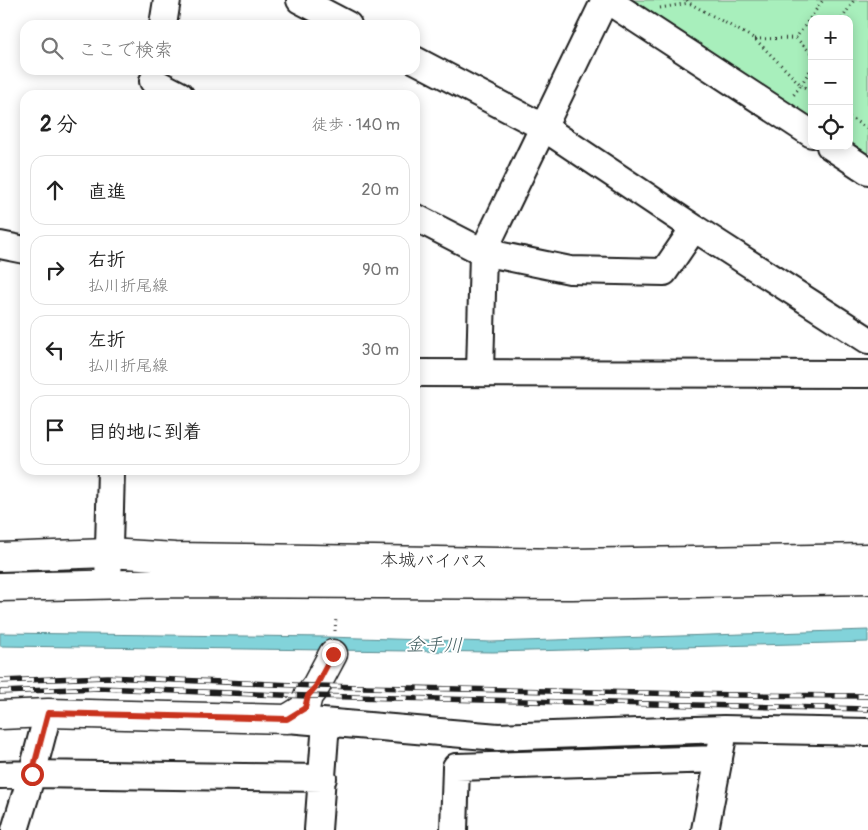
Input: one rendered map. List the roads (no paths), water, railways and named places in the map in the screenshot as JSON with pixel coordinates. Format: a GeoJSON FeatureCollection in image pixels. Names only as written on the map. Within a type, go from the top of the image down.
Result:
{"type":"FeatureCollection","features":[{"type":"Feature","properties":{"kind":"main road","name":"本城バイパス"},"geometry":{"type":"LineString","coordinates":[[0,557],[108,553],[175,557],[571,563],[868,558]]}},
{"type":"Feature","properties":{"kind":"main road","name":"本城バイパス"},"geometry":{"type":"LineString","coordinates":[[0,587],[186,583],[572,586],[868,580]]}},
{"type":"Feature","properties":{"kind":"main road"},"geometry":{"type":"LineString","coordinates":[[0,715],[48,713],[287,719],[305,708],[308,696],[316,686],[333,654]]}},
{"type":"Feature","properties":{"kind":"street"},"geometry":{"type":"LineString","coordinates":[[164,20],[167,0]]}},
{"type":"Feature","properties":{"kind":"street"},"geometry":{"type":"LineString","coordinates":[[300,0],[338,20]]}},
{"type":"Feature","properties":{"kind":"street"},"geometry":{"type":"LineString","coordinates":[[480,372],[483,252],[606,0],[808,131]]}},
{"type":"Feature","properties":{"kind":"street"},"geometry":{"type":"LineString","coordinates":[[420,63],[543,127],[694,228],[868,340]]}},
{"type":"Feature","properties":{"kind":"street"},"geometry":{"type":"LineString","coordinates":[[153,82],[170,90]]}},
{"type":"Feature","properties":{"kind":"street"},"geometry":{"type":"LineString","coordinates":[[836,150],[868,171]]}},
{"type":"Feature","properties":{"kind":"street"},"geometry":{"type":"LineString","coordinates":[[420,220],[483,252],[570,270],[664,272],[694,228]]}},
{"type":"Feature","properties":{"kind":"street"},"geometry":{"type":"LineString","coordinates":[[0,245],[20,249]]}},
{"type":"Feature","properties":{"kind":"street"},"geometry":{"type":"LineString","coordinates":[[420,373],[868,374]]}},
{"type":"Feature","properties":{"kind":"street"},"geometry":{"type":"LineString","coordinates":[[108,585],[111,475]]}},
{"type":"Feature","properties":{"kind":"street"},"geometry":{"type":"LineString","coordinates":[[15,830],[48,713]]}},
{"type":"Feature","properties":{"kind":"street"},"geometry":{"type":"LineString","coordinates":[[287,719],[498,737],[724,729],[868,732]]}},
{"type":"Feature","properties":{"kind":"street"},"geometry":{"type":"LineString","coordinates":[[705,830],[724,729]]}},
{"type":"Feature","properties":{"kind":"street"},"geometry":{"type":"LineString","coordinates":[[318,830],[325,736]]}},
{"type":"Feature","properties":{"kind":"street"},"geometry":{"type":"LineString","coordinates":[[454,830],[456,767],[719,759]]}},
{"type":"Feature","properties":{"kind":"street"},"geometry":{"type":"LineString","coordinates":[[0,775],[323,778]]}},
{"type":"Feature","properties":{"kind":"water","name":"金手川"},"geometry":{"type":"Polygon","coordinates":[[[868,630],[868,642],[493,652],[0,646],[0,633],[327,637],[491,642],[868,630]]]}},
{"type":"Feature","properties":{"kind":"railway"},"geometry":{"type":"LineString","coordinates":[[0,681],[107,677],[316,686],[868,696]]}},
{"type":"Feature","properties":{"kind":"railway"},"geometry":{"type":"LineString","coordinates":[[0,692],[99,688],[308,696],[868,709]]}}]}
